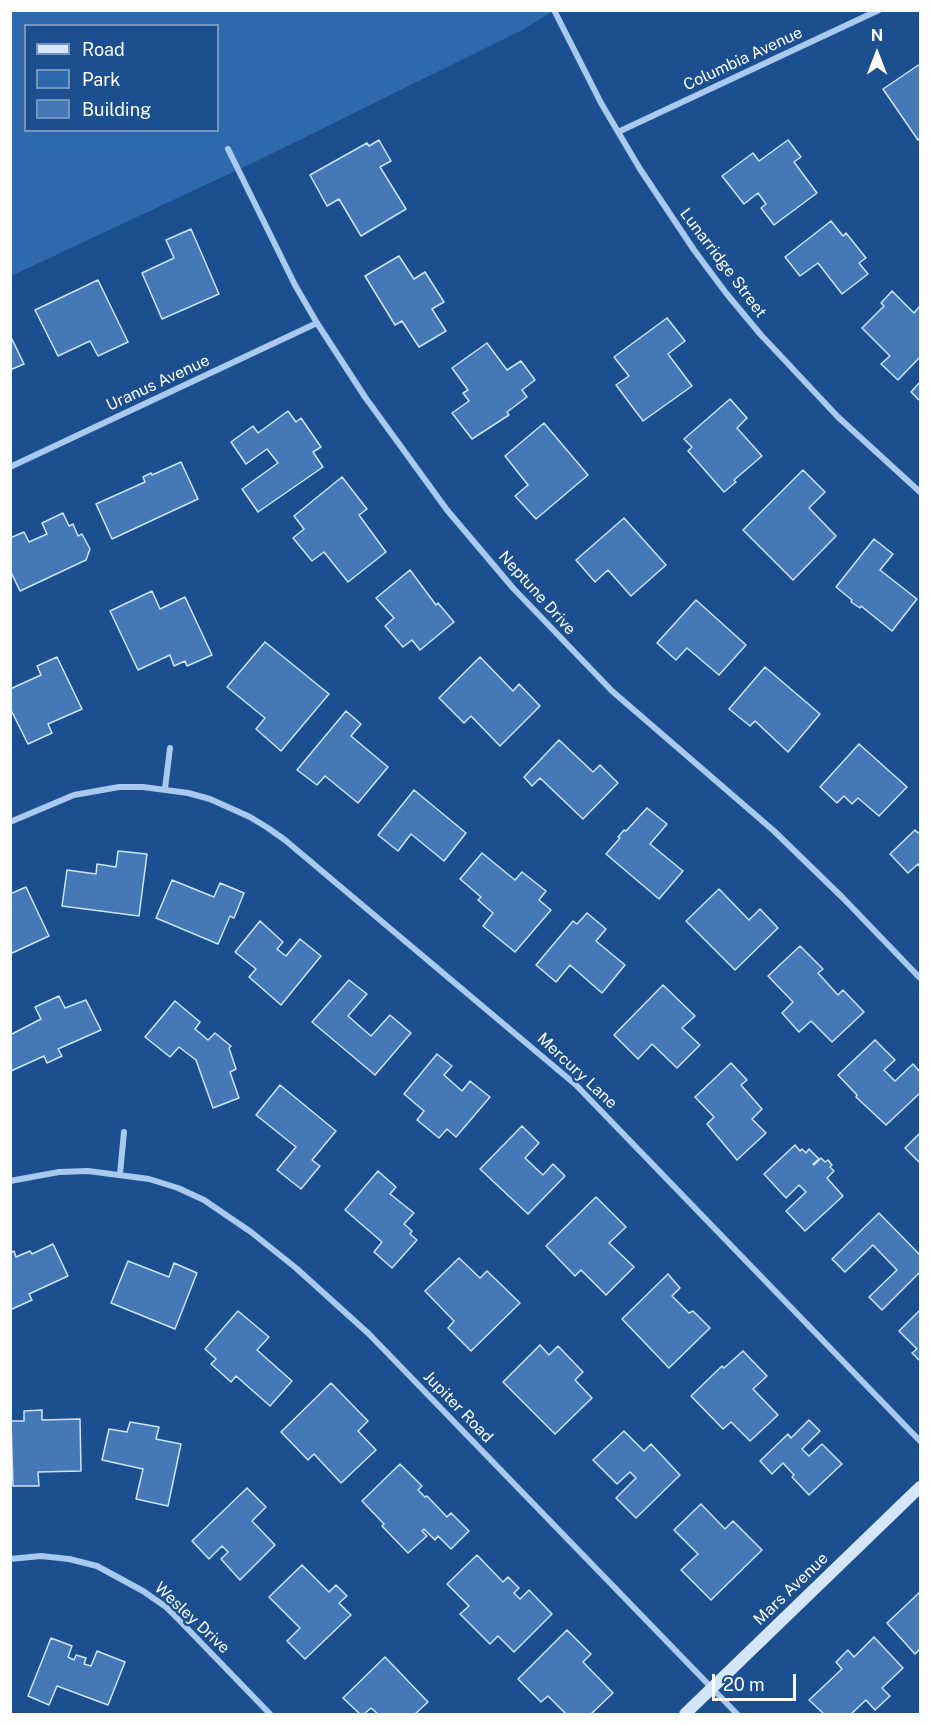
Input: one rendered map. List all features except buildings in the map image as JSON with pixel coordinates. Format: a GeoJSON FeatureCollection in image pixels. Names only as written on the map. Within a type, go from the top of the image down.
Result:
{"type":"FeatureCollection","features":[{"type":"Feature","properties":{"kind":"street","name":"Lunarridge Street"},"geometry":{"type":"LineString","coordinates":[[554,10],[601,103],[694,250],[761,335],[838,417],[921,492]]}},
{"type":"Feature","properties":{"kind":"street","name":"Columbia Avenue"},"geometry":{"type":"LineString","coordinates":[[618,132],[879,10]]}},
{"type":"Feature","properties":{"kind":"street","name":"Neptune Drive"},"geometry":{"type":"LineString","coordinates":[[228,149],[295,285],[317,323],[365,397],[447,510],[513,588],[612,691],[774,831],[921,978]]}},
{"type":"Feature","properties":{"kind":"street","name":"Uranus Avenue"},"geometry":{"type":"LineString","coordinates":[[10,467],[317,323]]}},
{"type":"Feature","properties":{"kind":"street"},"geometry":{"type":"LineString","coordinates":[[165,789],[170,748]]}},
{"type":"Feature","properties":{"kind":"street","name":"Mercury Lane"},"geometry":{"type":"LineString","coordinates":[[10,822],[74,795],[131,787],[188,793],[229,807],[276,834],[550,1061],[593,1102],[921,1441]]}},
{"type":"Feature","properties":{"kind":"street"},"geometry":{"type":"LineString","coordinates":[[120,1174],[124,1132]]}},
{"type":"Feature","properties":{"kind":"street","name":"Jupiter Road"},"geometry":{"type":"LineString","coordinates":[[10,1181],[59,1172],[88,1171],[149,1179],[178,1188],[204,1200],[251,1232],[369,1334],[737,1714]]}},
{"type":"Feature","properties":{"kind":"street","name":"Mars Avenue"},"geometry":{"type":"LineString","coordinates":[[685,1714],[921,1487]]}},
{"type":"Feature","properties":{"kind":"street","name":"Wesley Drive"},"geometry":{"type":"LineString","coordinates":[[10,1559],[41,1556],[69,1559],[97,1566],[143,1591],[166,1607],[270,1714]]}},
{"type":"Feature","properties":{"kind":"green space"},"geometry":{"type":"Polygon","coordinates":[[[10,11],[553,11],[524,29],[263,158],[11,276],[10,11]]]}}]}
